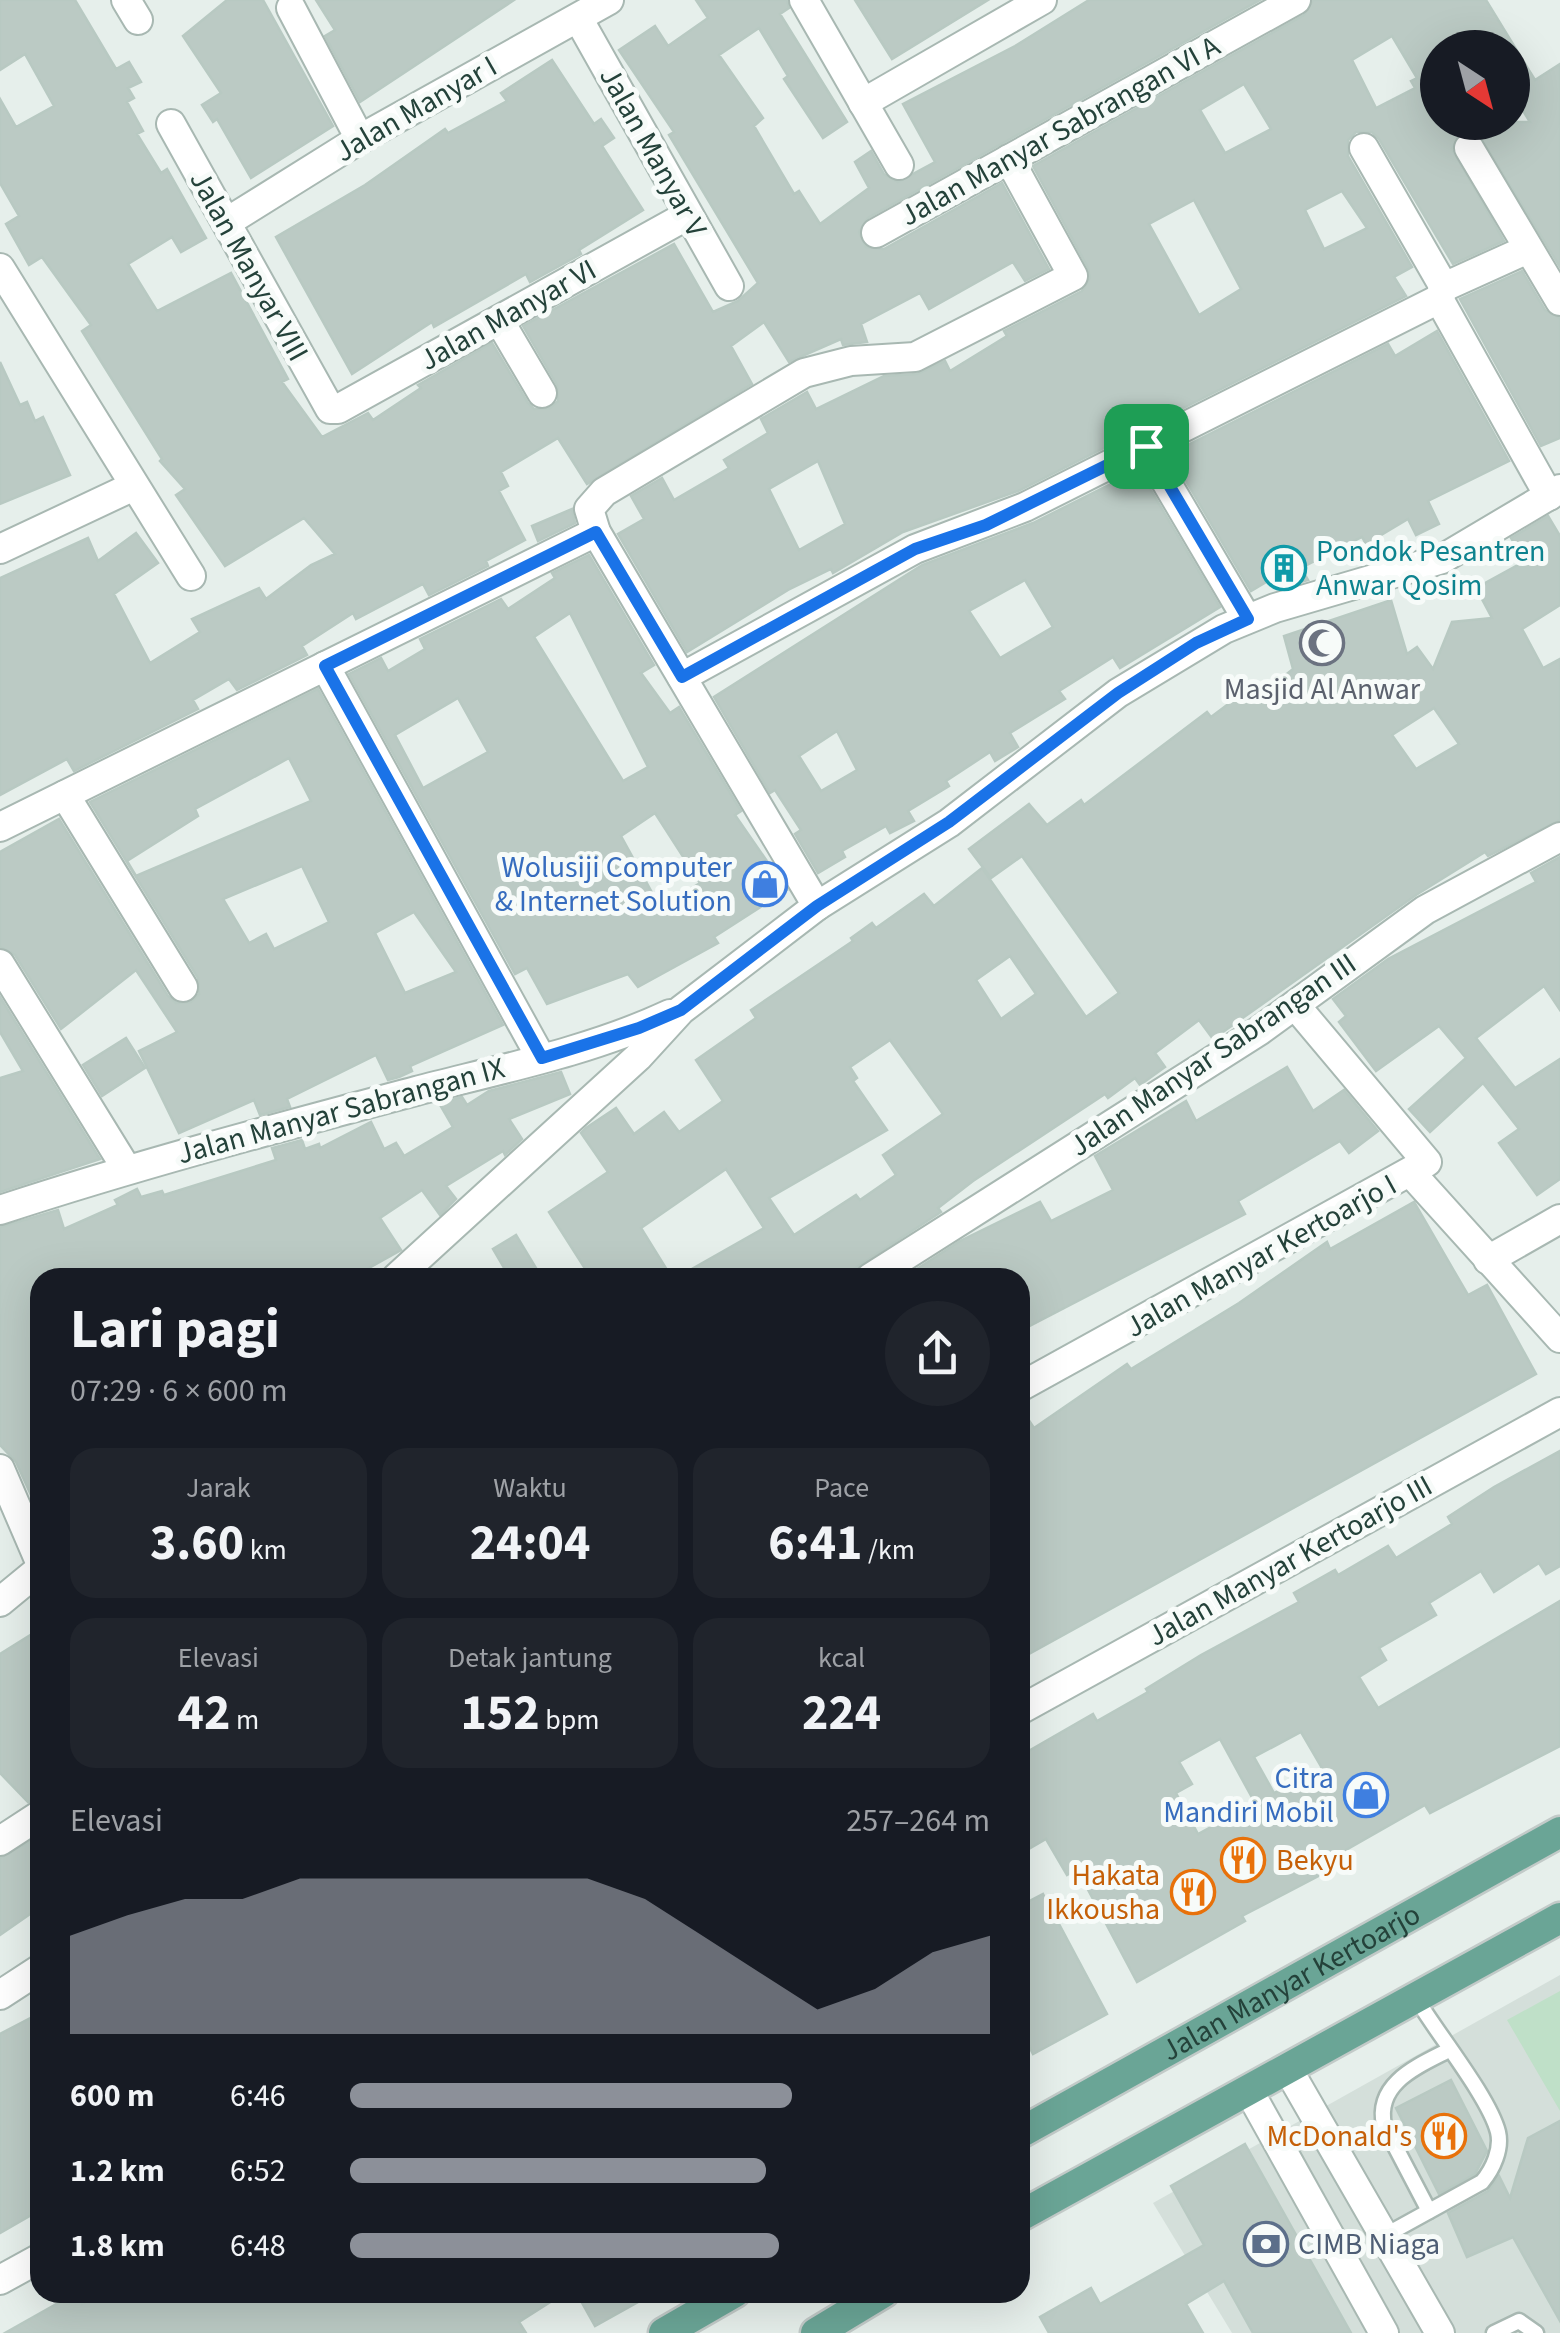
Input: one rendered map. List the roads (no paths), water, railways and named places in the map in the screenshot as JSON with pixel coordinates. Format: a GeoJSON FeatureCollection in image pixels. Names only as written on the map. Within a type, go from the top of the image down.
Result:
{"type":"FeatureCollection","features":[{"type":"Feature","properties":{"kind":"main road","name":"Jalan Manyar Kertoarjo"},"geometry":{"type":"LineString","coordinates":[[1030,2126],[1560,1832]]}},
{"type":"Feature","properties":{"kind":"main road"},"geometry":{"type":"LineString","coordinates":[[1030,2211],[1560,1918]]}},
{"type":"Feature","properties":{"kind":"main road"},"geometry":{"type":"LineString","coordinates":[[664,2333],[716,2303]]}},
{"type":"Feature","properties":{"kind":"main road"},"geometry":{"type":"LineString","coordinates":[[816,2333],[866,2303]]}},
{"type":"Feature","properties":{"kind":"street","name":"Jalan Manyar I"},"geometry":{"type":"LineString","coordinates":[[226,222],[360,139],[609,0]]}},
{"type":"Feature","properties":{"kind":"street"},"geometry":{"type":"LineString","coordinates":[[804,0],[899,165]]}},
{"type":"Feature","properties":{"kind":"street"},"geometry":{"type":"LineString","coordinates":[[862,103],[1042,0]]}},
{"type":"Feature","properties":{"kind":"street","name":"Jalan Manyar Sabrangan VI A"},"geometry":{"type":"LineString","coordinates":[[876,233],[1296,0]]}},
{"type":"Feature","properties":{"kind":"street"},"geometry":{"type":"LineString","coordinates":[[291,8],[360,139]]}},
{"type":"Feature","properties":{"kind":"street","name":"Jalan Manyar V"},"geometry":{"type":"LineString","coordinates":[[578,18],[728,286]]}},
{"type":"Feature","properties":{"kind":"street","name":"Jalan Manyar VIII"},"geometry":{"type":"LineString","coordinates":[[171,124],[327,408]]}},
{"type":"Feature","properties":{"kind":"street"},"geometry":{"type":"LineString","coordinates":[[407,1268],[638,1057],[681,1010],[817,906],[949,822],[1118,693],[1196,643],[1248,619],[1442,559],[1554,493],[1364,148]]}},
{"type":"Feature","properties":{"kind":"street"},"geometry":{"type":"LineString","coordinates":[[1469,148],[1560,301]]}},
{"type":"Feature","properties":{"kind":"street"},"geometry":{"type":"LineString","coordinates":[[817,906],[596,532],[588,512],[598,496],[804,373],[851,360],[915,357],[1073,276],[1009,159]]}},
{"type":"Feature","properties":{"kind":"street","name":"Jalan Manyar VI"},"geometry":{"type":"LineString","coordinates":[[327,408],[338,409],[688,215]]}},
{"type":"Feature","properties":{"kind":"street"},"geometry":{"type":"LineString","coordinates":[[682,677],[915,549],[986,525],[1528,249]]}},
{"type":"Feature","properties":{"kind":"street"},"geometry":{"type":"LineString","coordinates":[[0,268],[9,307],[134,486],[190,576]]}},
{"type":"Feature","properties":{"kind":"street"},"geometry":{"type":"LineString","coordinates":[[498,320],[542,394]]}},
{"type":"Feature","properties":{"kind":"street"},"geometry":{"type":"LineString","coordinates":[[1146,446],[1248,619]]}},
{"type":"Feature","properties":{"kind":"street"},"geometry":{"type":"LineString","coordinates":[[0,549],[134,486]]}},
{"type":"Feature","properties":{"kind":"street"},"geometry":{"type":"LineString","coordinates":[[0,827],[596,532]]}},
{"type":"Feature","properties":{"kind":"street"},"geometry":{"type":"LineString","coordinates":[[325,666],[542,1058]]}},
{"type":"Feature","properties":{"kind":"street"},"geometry":{"type":"LineString","coordinates":[[65,795],[183,986]]}},
{"type":"Feature","properties":{"kind":"street","name":"Jalan Manyar Sabrangan III"},"geometry":{"type":"LineString","coordinates":[[886,1268],[1295,1004],[1425,910],[1560,836]]}},
{"type":"Feature","properties":{"kind":"street"},"geometry":{"type":"LineString","coordinates":[[0,964],[126,1168]]}},
{"type":"Feature","properties":{"kind":"street"},"geometry":{"type":"LineString","coordinates":[[1295,1004],[1427,1162],[1411,1173]]}},
{"type":"Feature","properties":{"kind":"street","name":"Jalan Manyar Sabrangan IX"},"geometry":{"type":"LineString","coordinates":[[0,1210],[126,1168],[542,1058],[639,1028],[681,1010]]}},
{"type":"Feature","properties":{"kind":"street","name":"Jalan Manyar Kertoarjo I"},"geometry":{"type":"LineString","coordinates":[[1030,1383],[1411,1173],[1560,1338]]}},
{"type":"Feature","properties":{"kind":"street"},"geometry":{"type":"LineString","coordinates":[[1488,1260],[1560,1219]]}},
{"type":"Feature","properties":{"kind":"street","name":"Jalan Manyar Kertoarjo III"},"geometry":{"type":"LineString","coordinates":[[1030,1704],[1560,1412]]}},
{"type":"Feature","properties":{"kind":"street"},"geometry":{"type":"LineString","coordinates":[[0,1469],[30,1539]]}},
{"type":"Feature","properties":{"kind":"street"},"geometry":{"type":"LineString","coordinates":[[0,1602],[30,1577]]}},
{"type":"Feature","properties":{"kind":"street"},"geometry":{"type":"LineString","coordinates":[[0,1841],[30,1822]]}},
{"type":"Feature","properties":{"kind":"street"},"geometry":{"type":"LineString","coordinates":[[0,1995],[30,1976]]}},
{"type":"Feature","properties":{"kind":"street"},"geometry":{"type":"LineString","coordinates":[[1290,2070],[1440,2333]]}},
{"type":"Feature","properties":{"kind":"street"},"geometry":{"type":"LineString","coordinates":[[1249,2092],[1384,2333]]}},
{"type":"Feature","properties":{"kind":"street"},"geometry":{"type":"LineString","coordinates":[[1304,2188],[1344,2166]]}},
{"type":"Feature","properties":{"kind":"street"},"geometry":{"type":"LineString","coordinates":[[0,2280],[30,2264]]}},
{"type":"Feature","properties":{"kind":"lane"},"geometry":{"type":"LineString","coordinates":[[1384,2236],[1482,2182],[1492,2168],[1498,2146],[1492,2118],[1415,1997]]}},
{"type":"Feature","properties":{"kind":"lane"},"geometry":{"type":"LineString","coordinates":[[1429,2210],[1384,2125],[1382,2110],[1387,2094],[1402,2076],[1449,2050]]}},
{"type":"Feature","properties":{"kind":"lane"},"geometry":{"type":"LineString","coordinates":[[1494,2333],[1520,2322],[1536,2333]]}},
{"type":"Feature","properties":{"kind":"place","name":"Pondok Pesantren Anwar Qosim"},"geometry":{"type":"Point","coordinates":[1284,568]}},
{"type":"Feature","properties":{"kind":"place","name":"Masjid Al Anwar"},"geometry":{"type":"Point","coordinates":[1322,643]}},
{"type":"Feature","properties":{"kind":"place","name":"Wolusiji Computer & Internet Solution"},"geometry":{"type":"Point","coordinates":[765,884]}},
{"type":"Feature","properties":{"kind":"place","name":"Citra Mandiri Mobil"},"geometry":{"type":"Point","coordinates":[1366,1795]}},
{"type":"Feature","properties":{"kind":"place","name":"Bekyu"},"geometry":{"type":"Point","coordinates":[1243,1860]}},
{"type":"Feature","properties":{"kind":"place","name":"Hakata Ikkousha"},"geometry":{"type":"Point","coordinates":[1193,1892]}},
{"type":"Feature","properties":{"kind":"place","name":"McDonald's"},"geometry":{"type":"Point","coordinates":[1444,2136]}},
{"type":"Feature","properties":{"kind":"place","name":"CIMB Niaga"},"geometry":{"type":"Point","coordinates":[1266,2244]}}]}
